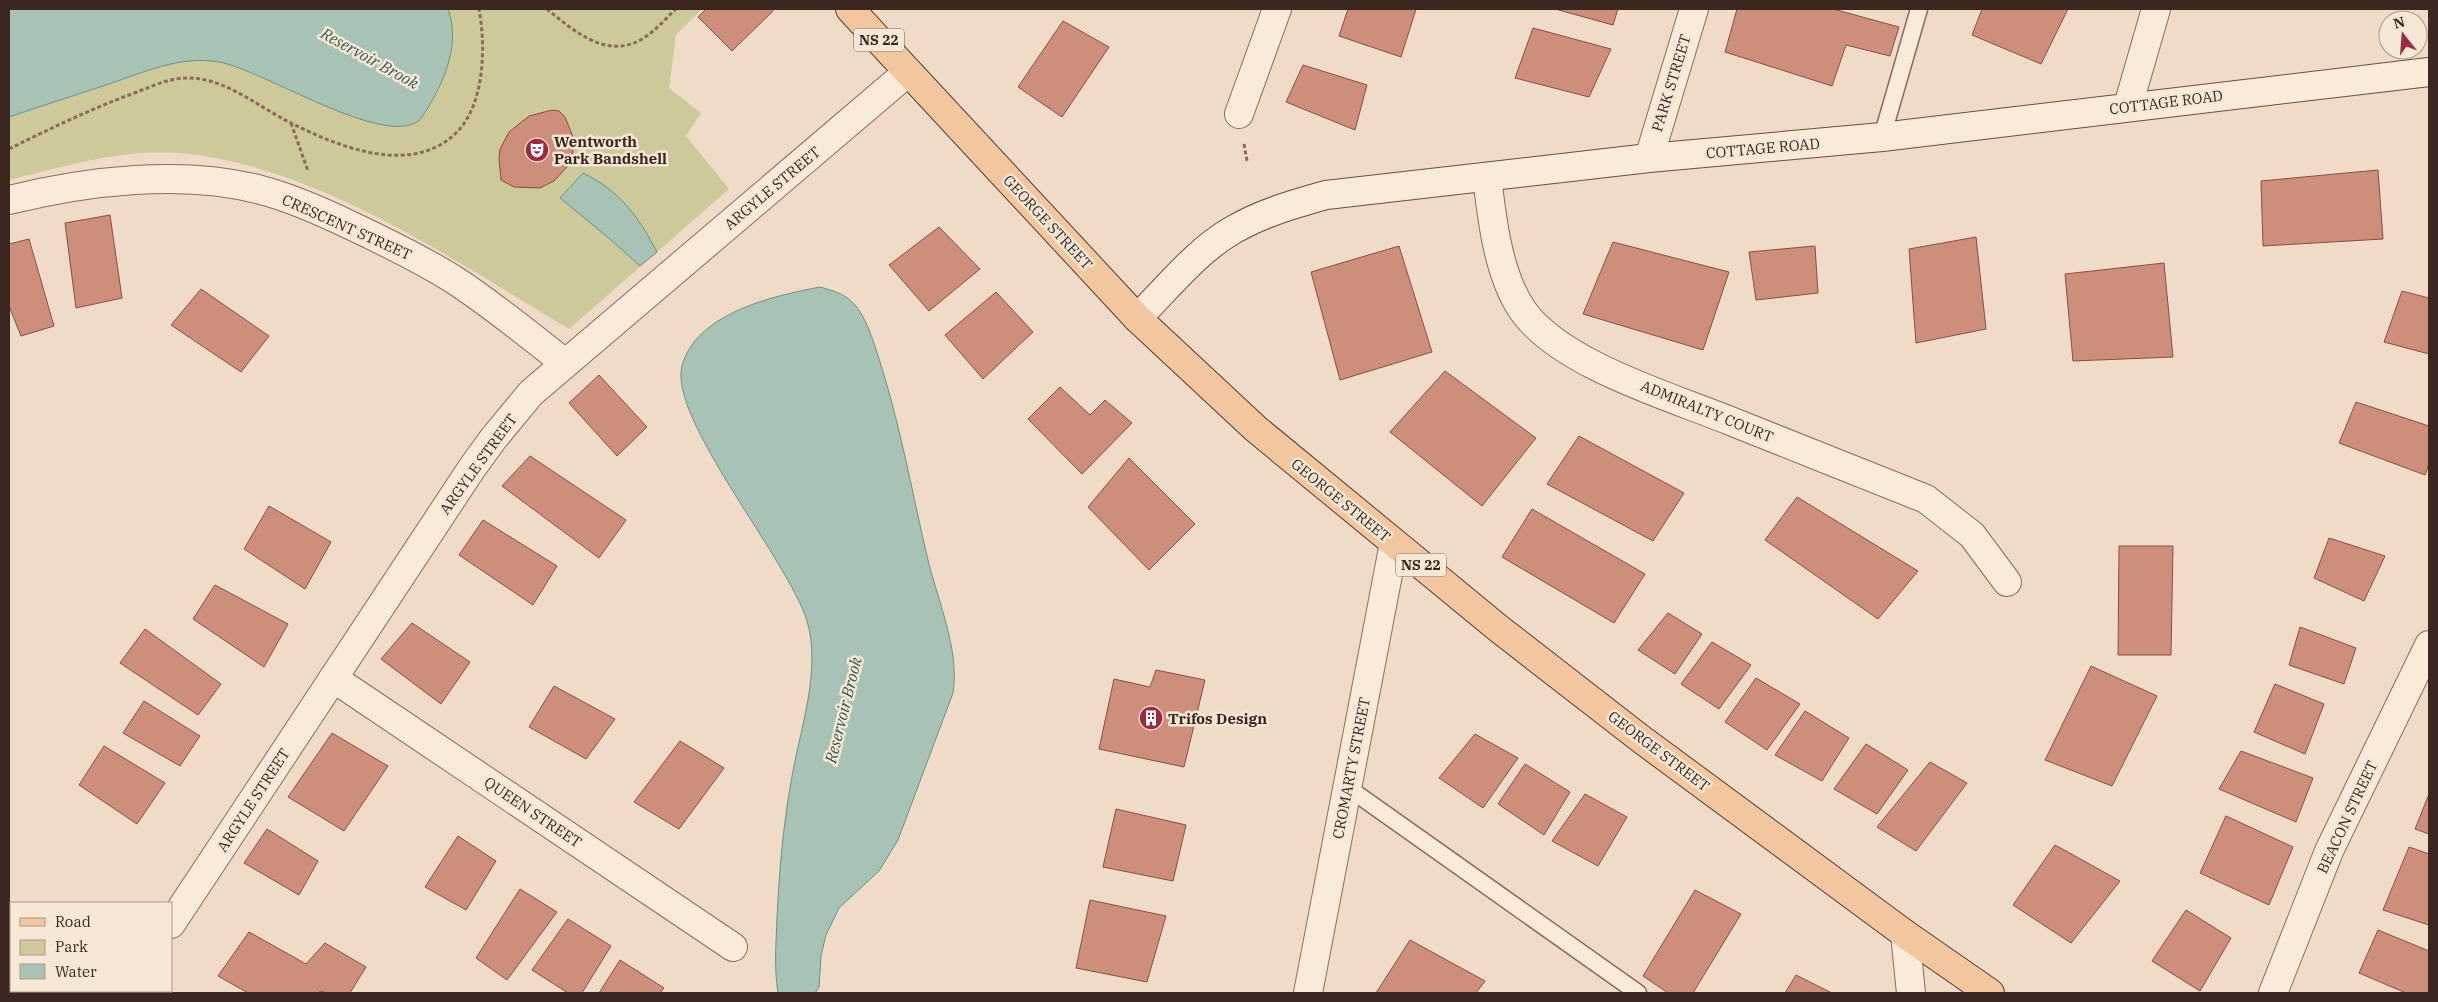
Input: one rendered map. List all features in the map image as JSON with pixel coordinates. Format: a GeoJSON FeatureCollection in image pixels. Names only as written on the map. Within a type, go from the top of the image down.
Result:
{"type":"FeatureCollection","features":[{"type":"Feature","properties":{"kind":"main road","name":"GEORGE STREET"},"geometry":{"type":"LineString","coordinates":[[850,9],[1137,318],[1256,429],[1498,628],[1641,739],[1905,934],[1990,993]]}},
{"type":"Feature","properties":{"kind":"street"},"geometry":{"type":"LineString","coordinates":[[1239,114],[1277,9]]}},
{"type":"Feature","properties":{"kind":"street","name":"PARK STREET"},"geometry":{"type":"LineString","coordinates":[[1649,158],[1694,9]]}},
{"type":"Feature","properties":{"kind":"street"},"geometry":{"type":"LineString","coordinates":[[2128,106],[2156,9]]}},
{"type":"Feature","properties":{"kind":"street","name":"ARGYLE STREET"},"geometry":{"type":"LineString","coordinates":[[172,922],[487,446],[531,393],[908,72]]}},
{"type":"Feature","properties":{"kind":"street","name":"COTTAGE ROAD"},"geometry":{"type":"LineString","coordinates":[[1137,318],[1200,256],[1232,230],[1279,208],[1326,195],[1649,158],[1882,137],[2128,106],[2429,72]]}},
{"type":"Feature","properties":{"kind":"street","name":"ADMIRALTY COURT"},"geometry":{"type":"LineString","coordinates":[[1487,177],[1494,234],[1506,275],[1523,310],[1547,338],[1600,368],[1926,499],[1972,534],[2006,582]]}},
{"type":"Feature","properties":{"kind":"street","name":"CRESCENT STREET"},"geometry":{"type":"LineString","coordinates":[[9,200],[59,189],[136,181],[212,182],[260,189],[322,212],[403,250],[456,281],[501,312],[565,363]]}},
{"type":"Feature","properties":{"kind":"street","name":"CROMARTY STREET"},"geometry":{"type":"LineString","coordinates":[[1308,993],[1394,543]]}},
{"type":"Feature","properties":{"kind":"street","name":"BEACON STREET"},"geometry":{"type":"LineString","coordinates":[[2273,993],[2329,851],[2429,648]]}},
{"type":"Feature","properties":{"kind":"street","name":"QUEEN STREET"},"geometry":{"type":"LineString","coordinates":[[334,678],[733,947]]}},
{"type":"Feature","properties":{"kind":"street"},"geometry":{"type":"LineString","coordinates":[[1905,934],[1911,993]]}},
{"type":"Feature","properties":{"kind":"lane"},"geometry":{"type":"LineString","coordinates":[[1882,137],[1919,9]]}},
{"type":"Feature","properties":{"kind":"lane"},"geometry":{"type":"LineString","coordinates":[[1347,787],[1638,993]]}},
{"type":"Feature","properties":{"kind":"path"},"geometry":{"type":"LineString","coordinates":[[9,148],[112,101],[166,81],[184,78],[199,79],[224,87],[291,124],[346,146],[372,153],[418,154],[435,148],[464,126],[473,107],[483,58],[483,34],[479,9]]}},
{"type":"Feature","properties":{"kind":"path"},"geometry":{"type":"LineString","coordinates":[[547,9],[576,33],[602,46],[621,47],[634,44],[649,35],[676,9]]}},
{"type":"Feature","properties":{"kind":"path"},"geometry":{"type":"LineString","coordinates":[[291,124],[311,179]]}},
{"type":"Feature","properties":{"kind":"green space"},"geometry":{"type":"Polygon","coordinates":[[[9,9],[702,9],[676,35],[669,88],[701,113],[686,136],[729,189],[569,329],[479,274],[383,220],[333,196],[283,176],[232,161],[180,153],[137,153],[72,164],[9,180],[9,9]]]}},
{"type":"Feature","properties":{"kind":"water","name":"Reservoir Brook"},"geometry":{"type":"Polygon","coordinates":[[[9,9],[448,9],[452,23],[451,53],[442,81],[428,108],[420,120],[403,126],[380,124],[352,117],[239,68],[204,60],[161,66],[9,117],[9,9]]]}},
{"type":"Feature","properties":{"kind":"water"},"geometry":{"type":"Polygon","coordinates":[[[583,173],[618,196],[643,227],[657,252],[640,266],[560,198],[583,173]]]}},
{"type":"Feature","properties":{"kind":"water","name":"Reservoir Brook"},"geometry":{"type":"Polygon","coordinates":[[[820,287],[839,293],[858,308],[866,322],[874,345],[896,420],[927,556],[946,624],[953,659],[954,677],[953,693],[898,840],[879,871],[839,908],[826,935],[821,956],[819,987],[815,993],[778,993],[776,947],[782,850],[791,782],[811,681],[811,640],[807,621],[796,595],[732,491],[693,419],[683,389],[682,366],[690,348],[703,333],[719,320],[759,302],[820,287]]]}},
{"type":"Feature","properties":{"kind":"building"},"geometry":{"type":"Polygon","coordinates":[[[706,9],[772,9],[773,11],[732,51],[698,17],[706,9]]]}},
{"type":"Feature","properties":{"kind":"building"},"geometry":{"type":"Polygon","coordinates":[[[1348,9],[1416,9],[1401,57],[1339,36],[1348,9]]]}},
{"type":"Feature","properties":{"kind":"building"},"geometry":{"type":"Polygon","coordinates":[[[1555,9],[1618,9],[1613,25],[1555,9]]]}},
{"type":"Feature","properties":{"kind":"building"},"geometry":{"type":"Polygon","coordinates":[[[1737,9],[1833,9],[1899,27],[1890,56],[1846,45],[1832,86],[1725,52],[1737,9]]]}},
{"type":"Feature","properties":{"kind":"building"},"geometry":{"type":"Polygon","coordinates":[[[1982,9],[2068,9],[2041,64],[1972,35],[1982,9]]]}},
{"type":"Feature","properties":{"kind":"building"},"geometry":{"type":"Polygon","coordinates":[[[1063,21],[1109,47],[1062,117],[1018,87],[1063,21]]]}},
{"type":"Feature","properties":{"kind":"building"},"geometry":{"type":"Polygon","coordinates":[[[1533,28],[1611,49],[1589,97],[1515,78],[1533,28]]]}},
{"type":"Feature","properties":{"kind":"building"},"geometry":{"type":"Polygon","coordinates":[[[1303,65],[1367,85],[1355,130],[1286,102],[1303,65]]]}},
{"type":"Feature","properties":{"kind":"building","name":"Wentworth Park Bandshell"},"geometry":{"type":"Polygon","coordinates":[[[552,110],[559,111],[565,117],[573,137],[573,152],[567,167],[554,181],[540,188],[514,187],[501,180],[500,149],[509,132],[529,116],[552,110]]]}},
{"type":"Feature","properties":{"kind":"building"},"geometry":{"type":"Polygon","coordinates":[[[2378,170],[2383,239],[2263,246],[2261,181],[2378,170]]]}},
{"type":"Feature","properties":{"kind":"building"},"geometry":{"type":"Polygon","coordinates":[[[110,215],[122,298],[76,308],[65,223],[110,215]]]}},
{"type":"Feature","properties":{"kind":"building"},"geometry":{"type":"Polygon","coordinates":[[[939,227],[980,269],[929,311],[889,265],[939,227]]]}},
{"type":"Feature","properties":{"kind":"building"},"geometry":{"type":"Polygon","coordinates":[[[1976,237],[1986,329],[1916,343],[1909,249],[1976,237]]]}},
{"type":"Feature","properties":{"kind":"building"},"geometry":{"type":"Polygon","coordinates":[[[29,239],[54,326],[21,336],[9,306],[9,244],[29,239]]]}},
{"type":"Feature","properties":{"kind":"building"},"geometry":{"type":"Polygon","coordinates":[[[1613,242],[1729,272],[1703,350],[1583,314],[1613,242]]]}},
{"type":"Feature","properties":{"kind":"building"},"geometry":{"type":"Polygon","coordinates":[[[1399,246],[1432,352],[1340,380],[1311,272],[1399,246]]]}},
{"type":"Feature","properties":{"kind":"building"},"geometry":{"type":"Polygon","coordinates":[[[1815,246],[1818,293],[1756,300],[1749,252],[1815,246]]]}},
{"type":"Feature","properties":{"kind":"building"},"geometry":{"type":"Polygon","coordinates":[[[2164,263],[2173,357],[2073,361],[2065,274],[2164,263]]]}},
{"type":"Feature","properties":{"kind":"building"},"geometry":{"type":"Polygon","coordinates":[[[201,289],[269,336],[241,372],[171,325],[201,289]]]}},
{"type":"Feature","properties":{"kind":"building"},"geometry":{"type":"Polygon","coordinates":[[[2402,291],[2429,298],[2429,354],[2384,342],[2402,291]]]}},
{"type":"Feature","properties":{"kind":"building"},"geometry":{"type":"Polygon","coordinates":[[[996,292],[1033,332],[983,379],[945,335],[996,292]]]}},
{"type":"Feature","properties":{"kind":"building"},"geometry":{"type":"Polygon","coordinates":[[[1445,371],[1536,438],[1482,506],[1390,432],[1445,371]]]}},
{"type":"Feature","properties":{"kind":"building"},"geometry":{"type":"Polygon","coordinates":[[[599,375],[647,427],[617,456],[569,403],[599,375]]]}},
{"type":"Feature","properties":{"kind":"building"},"geometry":{"type":"Polygon","coordinates":[[[1060,387],[1090,415],[1105,400],[1132,423],[1082,474],[1028,419],[1060,387]]]}},
{"type":"Feature","properties":{"kind":"building"},"geometry":{"type":"Polygon","coordinates":[[[2356,402],[2429,426],[2429,464],[2425,475],[2339,443],[2356,402]]]}},
{"type":"Feature","properties":{"kind":"building"},"geometry":{"type":"Polygon","coordinates":[[[1579,436],[1684,493],[1653,541],[1547,484],[1579,436]]]}},
{"type":"Feature","properties":{"kind":"building"},"geometry":{"type":"Polygon","coordinates":[[[530,456],[626,520],[599,558],[502,486],[530,456]]]}},
{"type":"Feature","properties":{"kind":"building"},"geometry":{"type":"Polygon","coordinates":[[[1129,458],[1195,524],[1149,570],[1088,507],[1129,458]]]}},
{"type":"Feature","properties":{"kind":"building"},"geometry":{"type":"Polygon","coordinates":[[[1797,497],[1918,571],[1878,619],[1765,540],[1797,497]]]}},
{"type":"Feature","properties":{"kind":"building"},"geometry":{"type":"Polygon","coordinates":[[[269,506],[331,542],[305,589],[244,549],[269,506]]]}},
{"type":"Feature","properties":{"kind":"building"},"geometry":{"type":"Polygon","coordinates":[[[1532,509],[1645,574],[1614,623],[1502,557],[1532,509]]]}},
{"type":"Feature","properties":{"kind":"building"},"geometry":{"type":"Polygon","coordinates":[[[483,520],[557,566],[533,605],[459,555],[483,520]]]}},
{"type":"Feature","properties":{"kind":"building"},"geometry":{"type":"Polygon","coordinates":[[[2329,538],[2385,556],[2364,601],[2314,578],[2329,538]]]}},
{"type":"Feature","properties":{"kind":"building"},"geometry":{"type":"Polygon","coordinates":[[[2119,546],[2173,546],[2171,655],[2118,655],[2119,546]]]}},
{"type":"Feature","properties":{"kind":"building"},"geometry":{"type":"Polygon","coordinates":[[[215,585],[288,624],[264,667],[193,619],[215,585]]]}},
{"type":"Feature","properties":{"kind":"building"},"geometry":{"type":"Polygon","coordinates":[[[1668,613],[1702,634],[1675,674],[1638,650],[1668,613]]]}},
{"type":"Feature","properties":{"kind":"building"},"geometry":{"type":"Polygon","coordinates":[[[412,623],[470,662],[441,704],[381,659],[412,623]]]}},
{"type":"Feature","properties":{"kind":"building"},"geometry":{"type":"Polygon","coordinates":[[[2300,627],[2356,648],[2344,684],[2289,665],[2300,627]]]}},
{"type":"Feature","properties":{"kind":"building"},"geometry":{"type":"Polygon","coordinates":[[[145,629],[221,684],[198,715],[120,663],[145,629]]]}},
{"type":"Feature","properties":{"kind":"building"},"geometry":{"type":"Polygon","coordinates":[[[1712,642],[1751,665],[1719,709],[1681,684],[1712,642]]]}},
{"type":"Feature","properties":{"kind":"building"},"geometry":{"type":"Polygon","coordinates":[[[2091,666],[2157,696],[2112,786],[2045,760],[2091,666]]]}},
{"type":"Feature","properties":{"kind":"building","name":"Trifos Design"},"geometry":{"type":"Polygon","coordinates":[[[1156,670],[1205,680],[1184,767],[1099,749],[1114,679],[1150,687],[1156,670]]]}},
{"type":"Feature","properties":{"kind":"building"},"geometry":{"type":"Polygon","coordinates":[[[1756,678],[1800,704],[1767,750],[1725,722],[1756,678]]]}},
{"type":"Feature","properties":{"kind":"building"},"geometry":{"type":"Polygon","coordinates":[[[2275,684],[2324,704],[2305,754],[2254,732],[2275,684]]]}},
{"type":"Feature","properties":{"kind":"building"},"geometry":{"type":"Polygon","coordinates":[[[554,686],[615,719],[586,759],[529,727],[554,686]]]}},
{"type":"Feature","properties":{"kind":"building"},"geometry":{"type":"Polygon","coordinates":[[[144,701],[200,736],[180,766],[123,733],[144,701]]]}},
{"type":"Feature","properties":{"kind":"building"},"geometry":{"type":"Polygon","coordinates":[[[1805,711],[1849,738],[1822,781],[1775,755],[1805,711]]]}},
{"type":"Feature","properties":{"kind":"building"},"geometry":{"type":"Polygon","coordinates":[[[332,733],[388,766],[344,831],[288,797],[332,733]]]}},
{"type":"Feature","properties":{"kind":"building"},"geometry":{"type":"Polygon","coordinates":[[[1475,734],[1518,758],[1483,808],[1439,778],[1475,734]]]}},
{"type":"Feature","properties":{"kind":"building"},"geometry":{"type":"Polygon","coordinates":[[[680,741],[724,768],[679,829],[634,802],[680,741]]]}},
{"type":"Feature","properties":{"kind":"building"},"geometry":{"type":"Polygon","coordinates":[[[1866,744],[1908,770],[1877,814],[1834,789],[1866,744]]]}},
{"type":"Feature","properties":{"kind":"building"},"geometry":{"type":"Polygon","coordinates":[[[104,746],[165,783],[137,824],[79,785],[104,746]]]}},
{"type":"Feature","properties":{"kind":"building"},"geometry":{"type":"Polygon","coordinates":[[[2241,751],[2313,778],[2296,822],[2219,789],[2241,751]]]}},
{"type":"Feature","properties":{"kind":"building"},"geometry":{"type":"Polygon","coordinates":[[[1930,762],[1967,783],[1916,851],[1877,827],[1930,762]]]}},
{"type":"Feature","properties":{"kind":"building"},"geometry":{"type":"Polygon","coordinates":[[[1525,764],[1570,792],[1544,835],[1498,804],[1525,764]]]}},
{"type":"Feature","properties":{"kind":"building"},"geometry":{"type":"Polygon","coordinates":[[[1585,794],[1627,817],[1598,866],[1552,841],[1585,794]]]}},
{"type":"Feature","properties":{"kind":"building"},"geometry":{"type":"Polygon","coordinates":[[[2429,794],[2429,834],[2415,829],[2429,794]]]}},
{"type":"Feature","properties":{"kind":"building"},"geometry":{"type":"Polygon","coordinates":[[[1116,809],[1186,825],[1173,881],[1103,867],[1116,809]]]}},
{"type":"Feature","properties":{"kind":"building"},"geometry":{"type":"Polygon","coordinates":[[[2226,816],[2293,847],[2269,905],[2200,873],[2226,816]]]}},
{"type":"Feature","properties":{"kind":"building"},"geometry":{"type":"Polygon","coordinates":[[[267,829],[318,861],[299,895],[244,863],[267,829]]]}},
{"type":"Feature","properties":{"kind":"building"},"geometry":{"type":"Polygon","coordinates":[[[458,836],[496,861],[466,910],[425,887],[458,836]]]}},
{"type":"Feature","properties":{"kind":"building"},"geometry":{"type":"Polygon","coordinates":[[[2055,845],[2120,881],[2071,943],[2013,905],[2055,845]]]}},
{"type":"Feature","properties":{"kind":"building"},"geometry":{"type":"Polygon","coordinates":[[[2409,847],[2429,854],[2429,925],[2383,910],[2409,847]]]}},
{"type":"Feature","properties":{"kind":"building"},"geometry":{"type":"Polygon","coordinates":[[[520,889],[557,912],[507,980],[476,958],[520,889]]]}},
{"type":"Feature","properties":{"kind":"building"},"geometry":{"type":"Polygon","coordinates":[[[1695,890],[1741,914],[1693,993],[1668,993],[1643,976],[1695,890]]]}},
{"type":"Feature","properties":{"kind":"building"},"geometry":{"type":"Polygon","coordinates":[[[1090,900],[1166,916],[1147,982],[1076,968],[1090,900]]]}},
{"type":"Feature","properties":{"kind":"building"},"geometry":{"type":"Polygon","coordinates":[[[2186,910],[2231,938],[2200,991],[2152,961],[2186,910]]]}},
{"type":"Feature","properties":{"kind":"building"},"geometry":{"type":"Polygon","coordinates":[[[568,919],[611,946],[582,993],[568,993],[532,970],[568,919]]]}},
{"type":"Feature","properties":{"kind":"building"},"geometry":{"type":"Polygon","coordinates":[[[2378,930],[2429,951],[2429,993],[2406,993],[2359,973],[2378,930]]]}},
{"type":"Feature","properties":{"kind":"building"},"geometry":{"type":"Polygon","coordinates":[[[249,932],[306,964],[325,943],[366,967],[350,993],[327,993],[320,991],[319,993],[248,993],[218,976],[249,932]]]}},
{"type":"Feature","properties":{"kind":"building"},"geometry":{"type":"Polygon","coordinates":[[[1410,940],[1485,981],[1476,993],[1376,993],[1410,940]]]}},
{"type":"Feature","properties":{"kind":"building"},"geometry":{"type":"Polygon","coordinates":[[[9,955],[10,992],[35,992],[9,993],[9,955]]]}},
{"type":"Feature","properties":{"kind":"building"},"geometry":{"type":"Polygon","coordinates":[[[620,960],[664,988],[660,993],[599,993],[620,960]]]}},
{"type":"Feature","properties":{"kind":"building"},"geometry":{"type":"Polygon","coordinates":[[[1796,975],[1832,993],[1785,993],[1796,975]]]}},
{"type":"Feature","properties":{"kind":"place","name":"Wentworth Park Bandshell"},"geometry":{"type":"Point","coordinates":[537,150]}},
{"type":"Feature","properties":{"kind":"place","name":"Trifos Design"},"geometry":{"type":"Point","coordinates":[1151,718]}}]}
